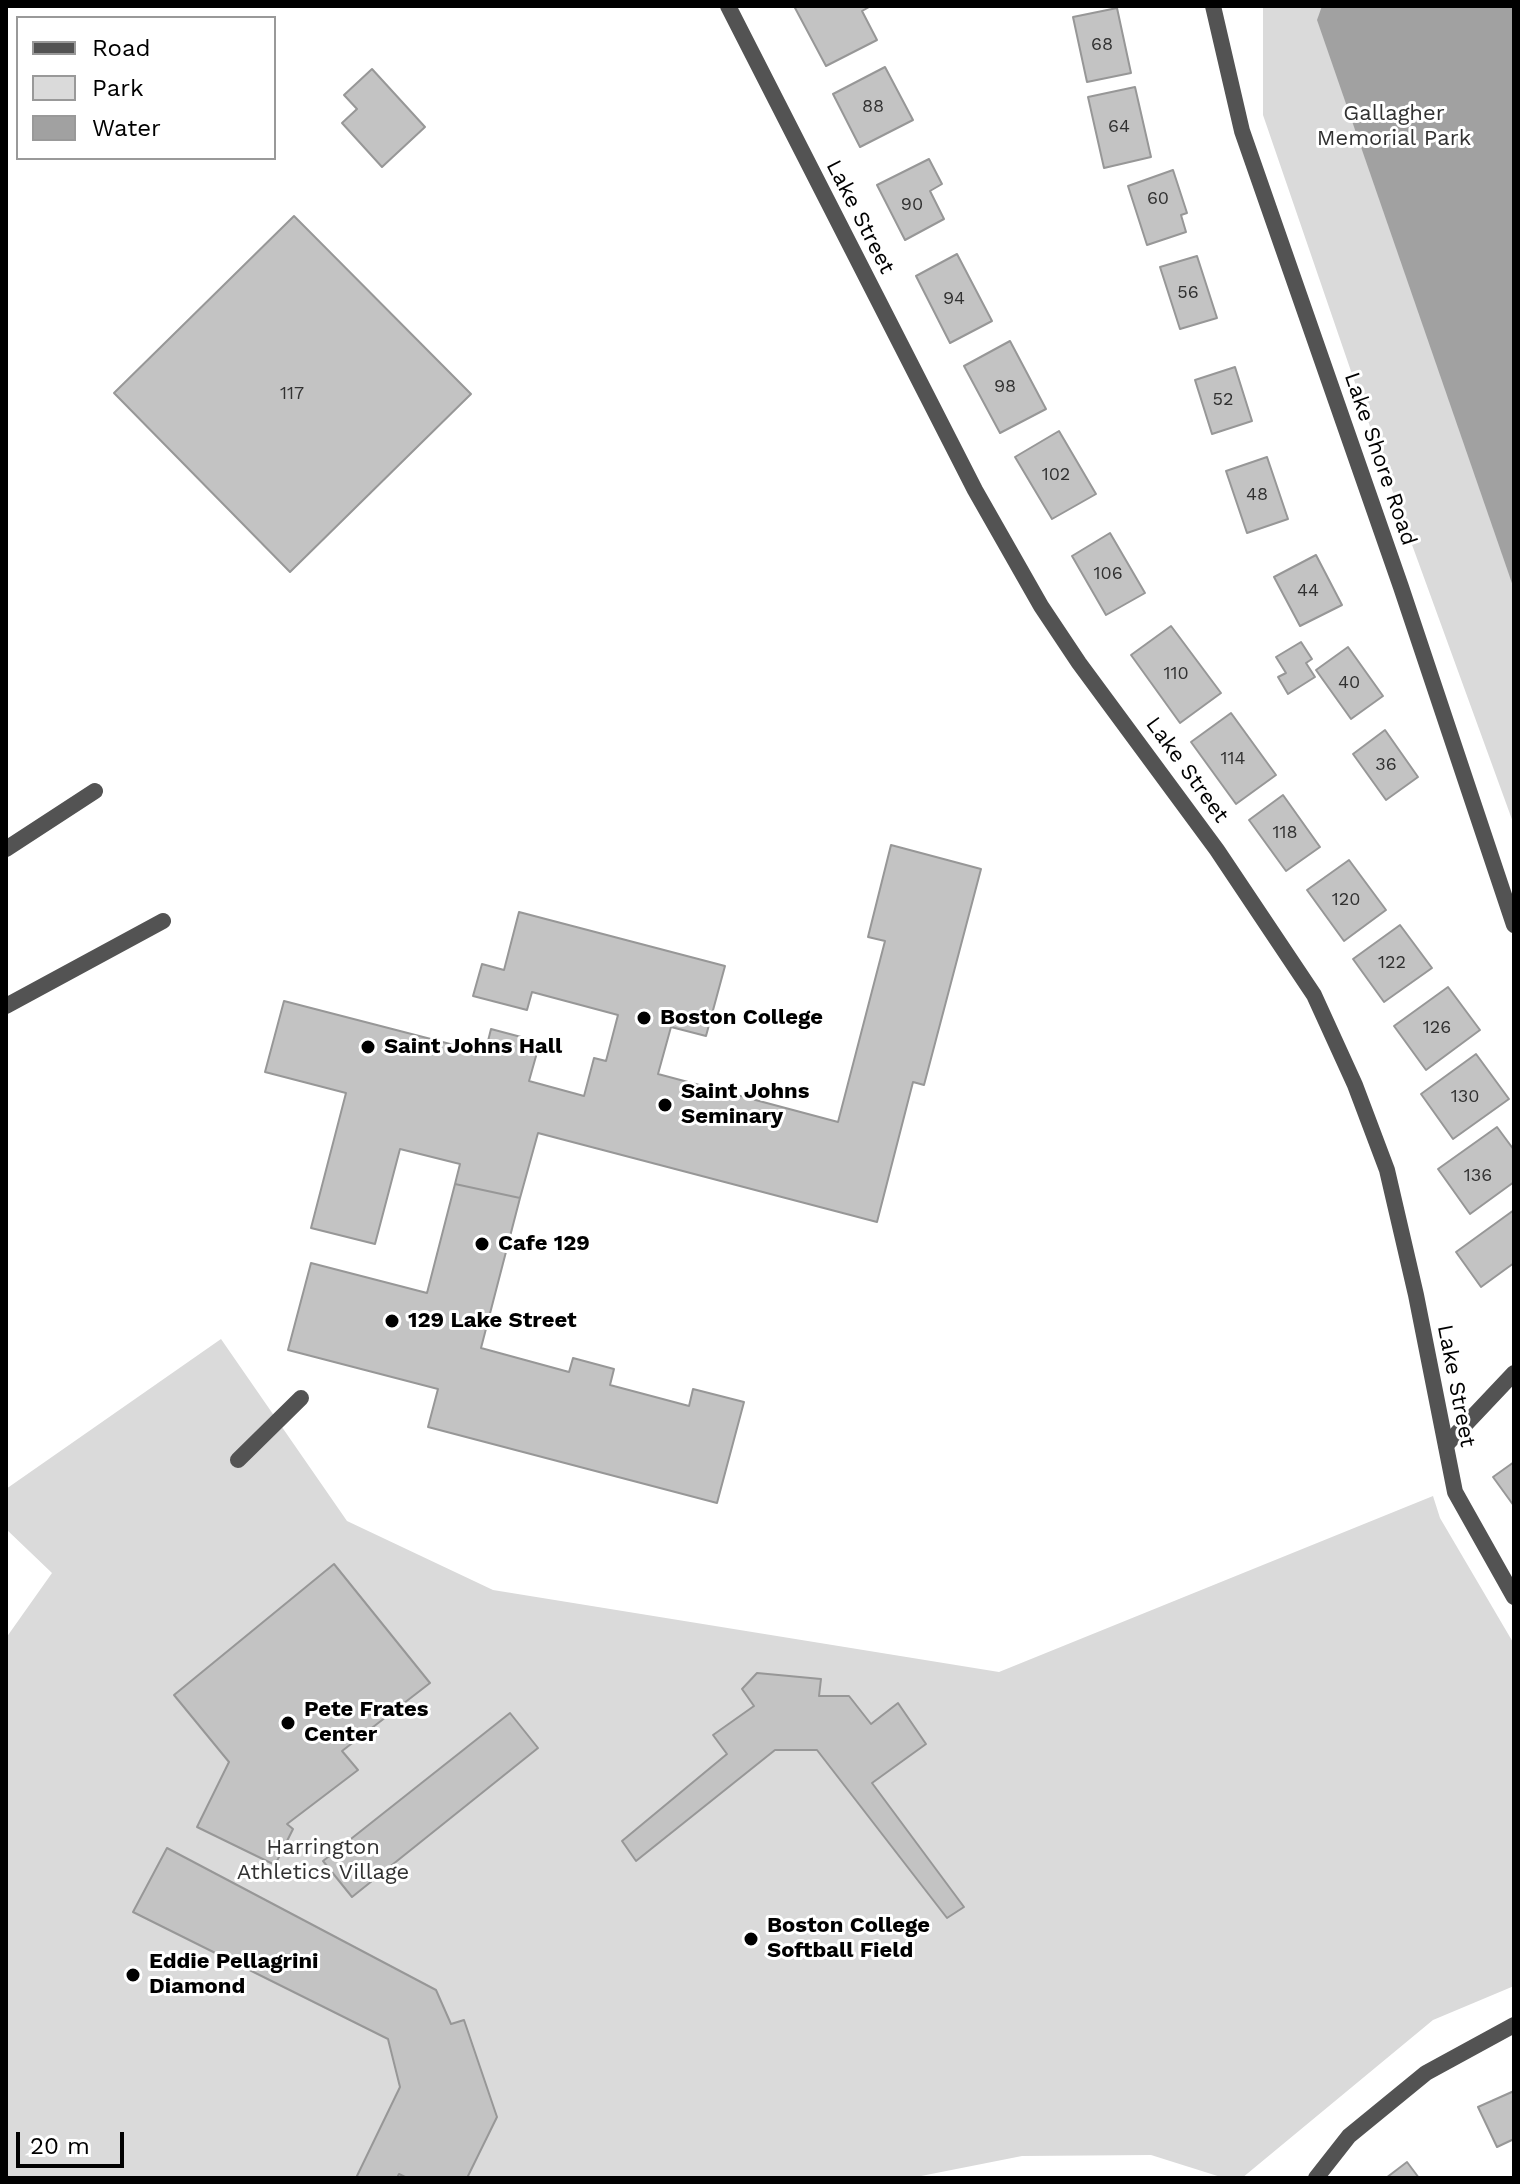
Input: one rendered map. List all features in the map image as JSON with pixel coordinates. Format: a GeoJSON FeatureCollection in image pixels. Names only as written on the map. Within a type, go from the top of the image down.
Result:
{"type":"FeatureCollection","features":[{"type":"Feature","properties":{"kind":"street","name":"Lake Street"},"geometry":{"type":"LineString","coordinates":[[728,6],[1008,549],[1079,663],[1209,838],[1314,995],[1355,1085],[1387,1170],[1455,1492],[1514,1597]]}},
{"type":"Feature","properties":{"kind":"street","name":"Lake Shore Road"},"geometry":{"type":"LineString","coordinates":[[1213,6],[1242,131],[1396,572],[1514,925]]}},
{"type":"Feature","properties":{"kind":"street"},"geometry":{"type":"LineString","coordinates":[[6,849],[95,791]]}},
{"type":"Feature","properties":{"kind":"street"},"geometry":{"type":"LineString","coordinates":[[6,1006],[163,921]]}},
{"type":"Feature","properties":{"kind":"street"},"geometry":{"type":"LineString","coordinates":[[1446,1445],[1514,1373]]}},
{"type":"Feature","properties":{"kind":"street"},"geometry":{"type":"LineString","coordinates":[[238,1460],[301,1398]]}},
{"type":"Feature","properties":{"kind":"street"},"geometry":{"type":"LineString","coordinates":[[1316,2178],[1349,2136],[1426,2073],[1514,2025]]}},
{"type":"Feature","properties":{"kind":"green space","name":"Gallagher Memorial Park"},"geometry":{"type":"Polygon","coordinates":[[[1263,6],[1514,6],[1514,825],[1387,476],[1263,115],[1263,6]]]}},
{"type":"Feature","properties":{"kind":"green space","name":"Harrington Athletics Village"},"geometry":{"type":"Polygon","coordinates":[[[221,1339],[347,1521],[493,1590],[999,1672],[1433,1496],[1440,1518],[1514,1644],[1514,1986],[1433,2020],[1242,2178],[1224,2178],[1151,2155],[1022,2156],[911,2178],[6,2178],[6,1638],[52,1573],[6,1529],[6,1489],[221,1339]]]}},
{"type":"Feature","properties":{"kind":"water"},"geometry":{"type":"Polygon","coordinates":[[[1322,6],[1514,6],[1514,589],[1317,20],[1322,6]]]}},
{"type":"Feature","properties":{"kind":"building"},"geometry":{"type":"Polygon","coordinates":[[[794,6],[871,6],[862,11],[877,40],[826,66],[794,6]]]}},
{"type":"Feature","properties":{"kind":"building"},"geometry":{"type":"Polygon","coordinates":[[[1117,8],[1131,73],[1087,82],[1073,17],[1117,8]]]}},
{"type":"Feature","properties":{"kind":"building"},"geometry":{"type":"Polygon","coordinates":[[[885,67],[913,120],[860,147],[833,94],[885,67]]]}},
{"type":"Feature","properties":{"kind":"building"},"geometry":{"type":"Polygon","coordinates":[[[372,69],[425,127],[382,167],[342,123],[357,109],[344,95],[372,69]]]}},
{"type":"Feature","properties":{"kind":"building"},"geometry":{"type":"Polygon","coordinates":[[[1135,87],[1151,157],[1104,168],[1088,97],[1135,87]]]}},
{"type":"Feature","properties":{"kind":"building"},"geometry":{"type":"Polygon","coordinates":[[[929,159],[942,184],[930,191],[944,219],[905,240],[877,185],[929,159]]]}},
{"type":"Feature","properties":{"kind":"building"},"geometry":{"type":"Polygon","coordinates":[[[1173,170],[1187,213],[1181,215],[1186,232],[1147,245],[1128,186],[1173,170]]]}},
{"type":"Feature","properties":{"kind":"building"},"geometry":{"type":"Polygon","coordinates":[[[294,216],[471,394],[290,572],[114,393],[294,216]]]}},
{"type":"Feature","properties":{"kind":"building"},"geometry":{"type":"Polygon","coordinates":[[[957,254],[992,321],[950,343],[916,276],[957,254]]]}},
{"type":"Feature","properties":{"kind":"building"},"geometry":{"type":"Polygon","coordinates":[[[1197,256],[1217,318],[1180,329],[1160,267],[1197,256]]]}},
{"type":"Feature","properties":{"kind":"building"},"geometry":{"type":"Polygon","coordinates":[[[1010,341],[1046,409],[1000,433],[964,366],[1010,341]]]}},
{"type":"Feature","properties":{"kind":"building"},"geometry":{"type":"Polygon","coordinates":[[[1235,367],[1252,421],[1212,434],[1195,380],[1235,367]]]}},
{"type":"Feature","properties":{"kind":"building"},"geometry":{"type":"Polygon","coordinates":[[[1059,431],[1096,494],[1052,519],[1015,457],[1059,431]]]}},
{"type":"Feature","properties":{"kind":"building"},"geometry":{"type":"Polygon","coordinates":[[[1267,457],[1288,519],[1247,533],[1226,471],[1267,457]]]}},
{"type":"Feature","properties":{"kind":"building"},"geometry":{"type":"Polygon","coordinates":[[[1110,533],[1145,593],[1106,615],[1072,556],[1110,533]]]}},
{"type":"Feature","properties":{"kind":"building"},"geometry":{"type":"Polygon","coordinates":[[[1316,555],[1342,605],[1300,626],[1274,577],[1316,555]]]}},
{"type":"Feature","properties":{"kind":"building"},"geometry":{"type":"Polygon","coordinates":[[[1171,626],[1221,693],[1180,723],[1131,655],[1171,626]]]}},
{"type":"Feature","properties":{"kind":"building"},"geometry":{"type":"Polygon","coordinates":[[[1301,642],[1312,659],[1306,663],[1315,677],[1288,694],[1278,677],[1286,673],[1276,657],[1301,642]]]}},
{"type":"Feature","properties":{"kind":"building"},"geometry":{"type":"Polygon","coordinates":[[[1348,647],[1383,696],[1351,719],[1316,670],[1348,647]]]}},
{"type":"Feature","properties":{"kind":"building"},"geometry":{"type":"Polygon","coordinates":[[[1231,713],[1276,775],[1236,804],[1191,742],[1231,713]]]}},
{"type":"Feature","properties":{"kind":"building"},"geometry":{"type":"Polygon","coordinates":[[[1385,730],[1418,777],[1386,800],[1353,754],[1385,730]]]}},
{"type":"Feature","properties":{"kind":"building"},"geometry":{"type":"Polygon","coordinates":[[[1283,795],[1320,847],[1286,871],[1249,820],[1283,795]]]}},
{"type":"Feature","properties":{"kind":"building","name":"Saint Johns Hall"},"geometry":{"type":"Polygon","coordinates":[[[891,845],[981,869],[924,1085],[913,1082],[877,1222],[538,1133],[520,1198],[455,1184],[460,1164],[400,1149],[375,1244],[311,1228],[346,1093],[265,1072],[284,1001],[485,1053],[491,1029],[540,1042],[529,1081],[584,1096],[594,1058],[606,1061],[618,1015],[532,992],[527,1010],[473,996],[482,964],[504,970],[519,912],[725,966],[706,1036],[671,1027],[658,1074],[838,1122],[885,941],[868,937],[891,845]]]}},
{"type":"Feature","properties":{"kind":"building"},"geometry":{"type":"Polygon","coordinates":[[[1349,860],[1386,910],[1344,941],[1307,890],[1349,860]]]}},
{"type":"Feature","properties":{"kind":"building"},"geometry":{"type":"Polygon","coordinates":[[[1400,925],[1432,968],[1384,1002],[1353,959],[1400,925]]]}},
{"type":"Feature","properties":{"kind":"building"},"geometry":{"type":"Polygon","coordinates":[[[1448,987],[1480,1030],[1426,1070],[1394,1026],[1448,987]]]}},
{"type":"Feature","properties":{"kind":"building"},"geometry":{"type":"Polygon","coordinates":[[[1476,1054],[1509,1099],[1453,1139],[1421,1094],[1476,1054]]]}},
{"type":"Feature","properties":{"kind":"building"},"geometry":{"type":"Polygon","coordinates":[[[1497,1127],[1514,1150],[1514,1182],[1470,1214],[1438,1169],[1497,1127]]]}},
{"type":"Feature","properties":{"kind":"building","name":"129 Lake Street"},"geometry":{"type":"Polygon","coordinates":[[[455,1184],[520,1198],[481,1348],[569,1372],[573,1358],[614,1369],[610,1385],[689,1406],[693,1389],[744,1402],[717,1503],[428,1427],[438,1389],[288,1350],[311,1263],[427,1293],[455,1184]]]}},
{"type":"Feature","properties":{"kind":"building"},"geometry":{"type":"Polygon","coordinates":[[[1514,1210],[1514,1263],[1481,1287],[1456,1252],[1514,1210]]]}},
{"type":"Feature","properties":{"kind":"building"},"geometry":{"type":"Polygon","coordinates":[[[1514,1462],[1514,1506],[1493,1477],[1514,1462]]]}},
{"type":"Feature","properties":{"kind":"building","name":"Pete Frates Center"},"geometry":{"type":"Polygon","coordinates":[[[334,1564],[430,1683],[342,1751],[358,1770],[287,1824],[293,1829],[275,1865],[197,1827],[229,1762],[174,1695],[334,1564]]]}},
{"type":"Feature","properties":{"kind":"building"},"geometry":{"type":"Polygon","coordinates":[[[757,1673],[821,1679],[819,1696],[849,1696],[871,1724],[898,1703],[926,1744],[872,1783],[964,1907],[947,1918],[817,1750],[775,1750],[636,1861],[622,1841],[727,1754],[713,1735],[754,1706],[742,1689],[757,1673]]]}},
{"type":"Feature","properties":{"kind":"building"},"geometry":{"type":"Polygon","coordinates":[[[510,1713],[538,1748],[352,1897],[323,1861],[510,1713]]]}},
{"type":"Feature","properties":{"kind":"building"},"geometry":{"type":"Polygon","coordinates":[[[167,1848],[436,1990],[451,2024],[464,2020],[497,2117],[467,2178],[407,2178],[399,2174],[397,2178],[356,2178],[400,2087],[388,2039],[133,1912],[167,1848]]]}},
{"type":"Feature","properties":{"kind":"building"},"geometry":{"type":"Polygon","coordinates":[[[1514,2091],[1514,2139],[1497,2147],[1478,2107],[1514,2091]]]}},
{"type":"Feature","properties":{"kind":"building"},"geometry":{"type":"Polygon","coordinates":[[[1407,2162],[1419,2178],[1386,2178],[1407,2162]]]}},
{"type":"Feature","properties":{"kind":"place","name":"Boston College"},"geometry":{"type":"Point","coordinates":[644,1018]}},
{"type":"Feature","properties":{"kind":"place","name":"Saint Johns Hall"},"geometry":{"type":"Point","coordinates":[368,1047]}},
{"type":"Feature","properties":{"kind":"place","name":"Saint Johns Seminary"},"geometry":{"type":"Point","coordinates":[665,1105]}},
{"type":"Feature","properties":{"kind":"place","name":"Cafe 129"},"geometry":{"type":"Point","coordinates":[482,1244]}},
{"type":"Feature","properties":{"kind":"place","name":"129 Lake Street"},"geometry":{"type":"Point","coordinates":[392,1321]}},
{"type":"Feature","properties":{"kind":"place","name":"Pete Frates Center"},"geometry":{"type":"Point","coordinates":[288,1723]}},
{"type":"Feature","properties":{"kind":"place","name":"Boston College Softball Field"},"geometry":{"type":"Point","coordinates":[751,1939]}},
{"type":"Feature","properties":{"kind":"place","name":"Eddie Pellagrini Diamond"},"geometry":{"type":"Point","coordinates":[133,1975]}}]}
